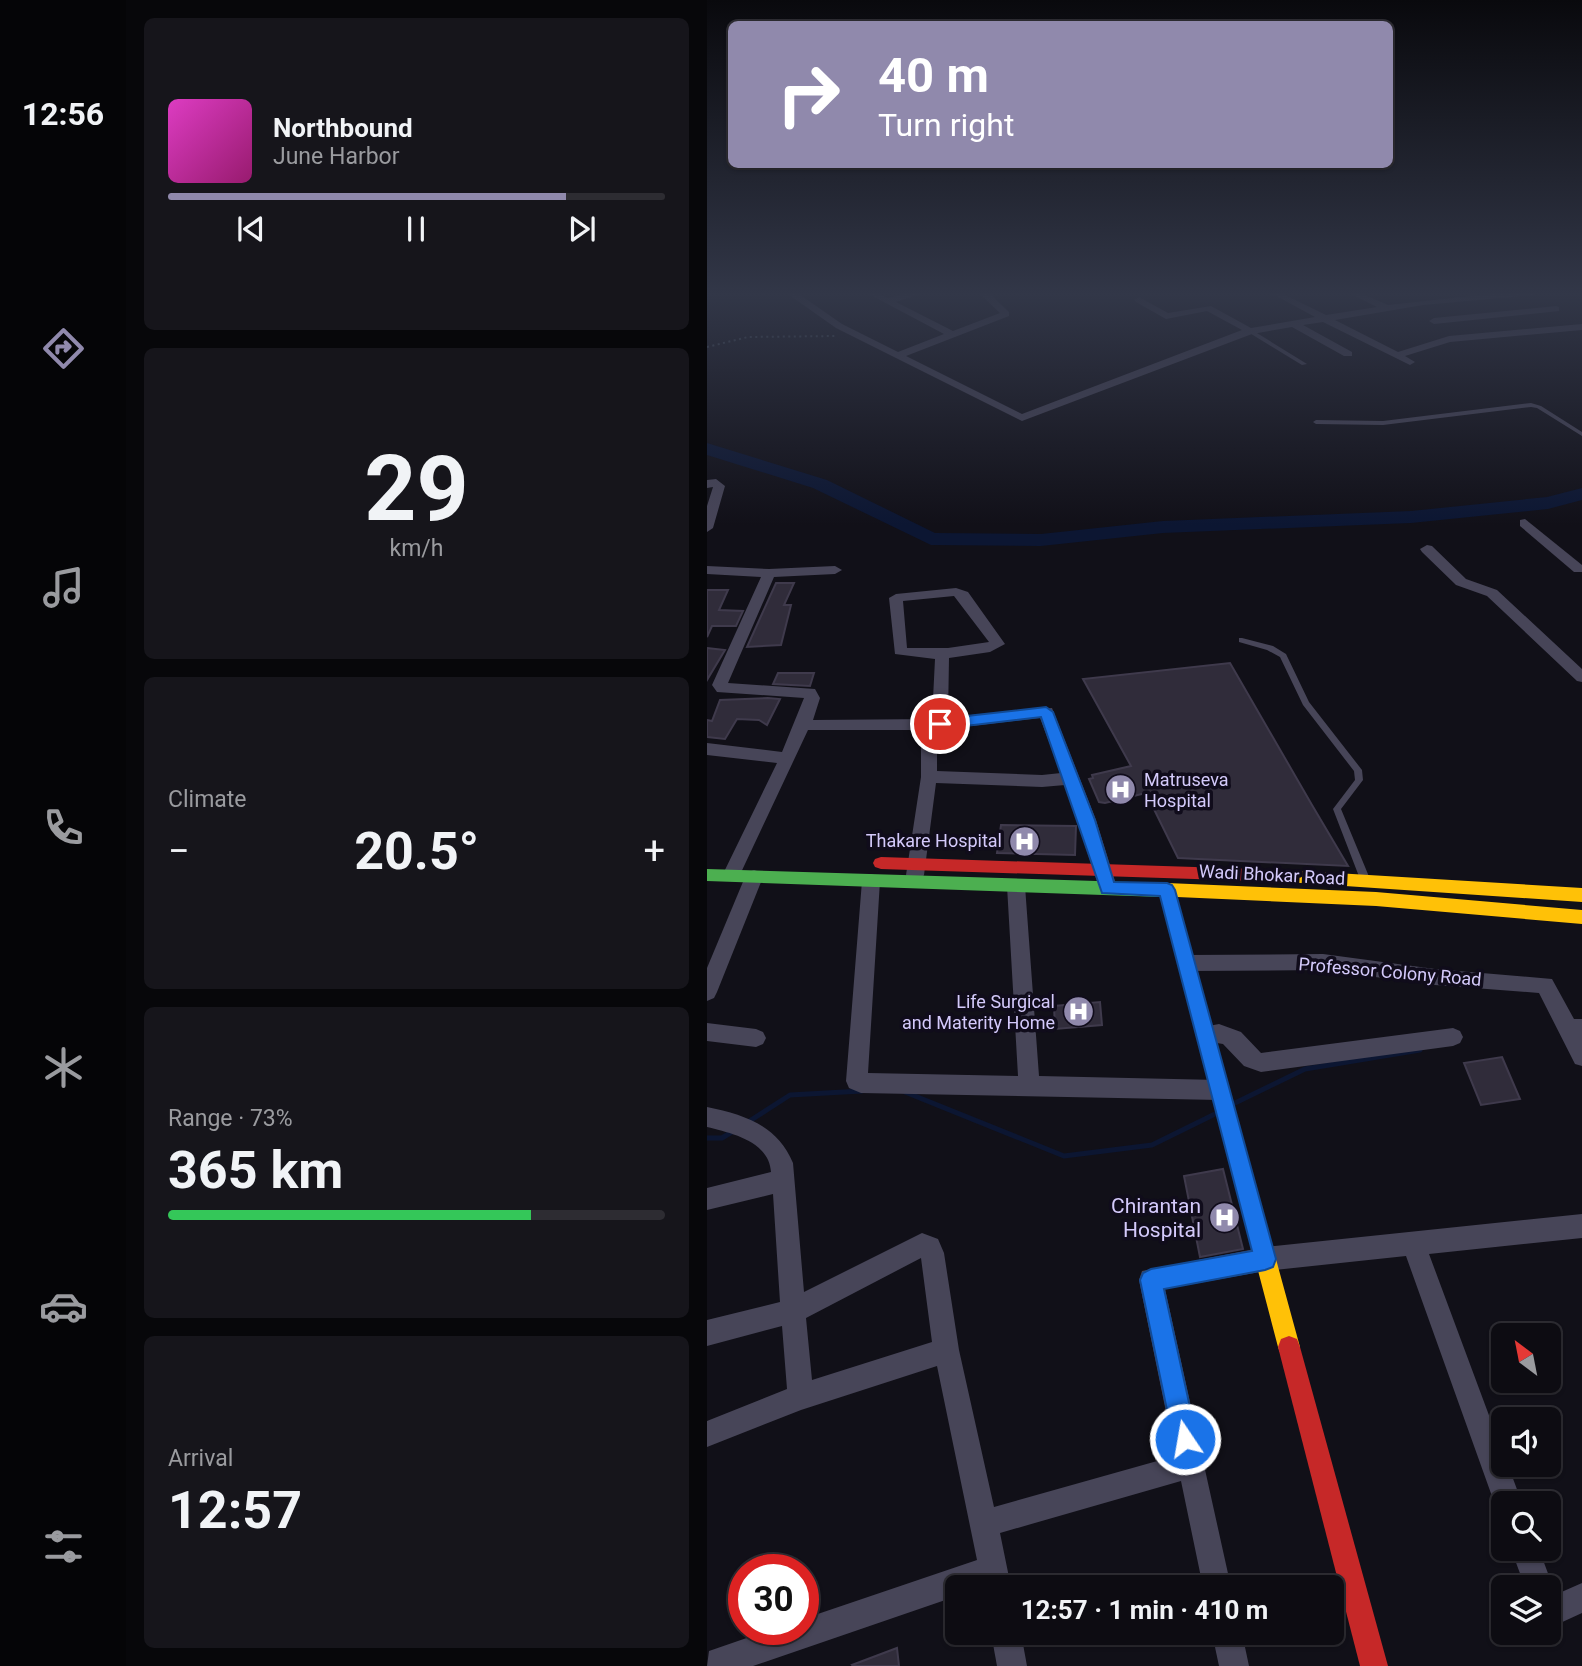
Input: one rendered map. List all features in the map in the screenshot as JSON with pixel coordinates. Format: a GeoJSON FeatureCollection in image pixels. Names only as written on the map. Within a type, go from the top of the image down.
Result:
{"type":"FeatureCollection","features":[{"type":"Feature","properties":{"kind":"main road","name":"Wadi Bhokar Road"},"geometry":{"type":"LineString","coordinates":[[717,858],[748,865],[866,872],[914,883],[1167,890],[1376,900],[1582,917]]}},
{"type":"Feature","properties":{"kind":"main road","name":"Wadi Bhokar Road"},"geometry":{"type":"LineString","coordinates":[[866,872],[917,863],[1101,867],[1365,879],[1582,895]]}},
{"type":"Feature","properties":{"kind":"main road"},"geometry":{"type":"LineString","coordinates":[[707,875],[731,876]]}},
{"type":"Feature","properties":{"kind":"main road"},"geometry":{"type":"LineString","coordinates":[[1167,890],[1374,1666]]}},
{"type":"Feature","properties":{"kind":"street"},"geometry":{"type":"LineString","coordinates":[[923,370],[1022,418],[1145,370]]}},
{"type":"Feature","properties":{"kind":"street"},"geometry":{"type":"LineString","coordinates":[[707,484],[716,483],[719,486],[707,528]]}},
{"type":"Feature","properties":{"kind":"street"},"geometry":{"type":"LineString","coordinates":[[1525,523],[1581,569]]}},
{"type":"Feature","properties":{"kind":"street"},"geometry":{"type":"LineString","coordinates":[[1427,549],[1461,582],[1492,593],[1582,677]]}},
{"type":"Feature","properties":{"kind":"street"},"geometry":{"type":"LineString","coordinates":[[1559,575],[1581,569]]}},
{"type":"Feature","properties":{"kind":"street"},"geometry":{"type":"LineString","coordinates":[[707,570],[769,573],[835,570]]}},
{"type":"Feature","properties":{"kind":"street"},"geometry":{"type":"LineString","coordinates":[[709,981],[748,865],[812,698],[810,693],[722,688],[720,685],[769,573]]}},
{"type":"Feature","properties":{"kind":"street"},"geometry":{"type":"LineString","coordinates":[[960,593],[998,641],[993,647],[939,655],[900,652],[896,598],[960,593]]}},
{"type":"Feature","properties":{"kind":"street"},"geometry":{"type":"LineString","coordinates":[[914,883],[935,725],[942,659],[939,655]]}},
{"type":"Feature","properties":{"kind":"street"},"geometry":{"type":"LineString","coordinates":[[803,725],[935,725],[1046,712],[1108,888]]}},
{"type":"Feature","properties":{"kind":"street"},"geometry":{"type":"LineString","coordinates":[[707,749],[788,758]]}},
{"type":"Feature","properties":{"kind":"street"},"geometry":{"type":"LineString","coordinates":[[929,777],[1042,781],[1071,778]]}},
{"type":"Feature","properties":{"kind":"street"},"geometry":{"type":"LineString","coordinates":[[731,876],[748,865]]}},
{"type":"Feature","properties":{"kind":"street"},"geometry":{"type":"LineString","coordinates":[[866,872],[857,1081],[1220,1094]]}},
{"type":"Feature","properties":{"kind":"street"},"geometry":{"type":"LineString","coordinates":[[1016,886],[1019,966],[1029,1086]]}},
{"type":"Feature","properties":{"kind":"street","name":"Professor Colony Road"},"geometry":{"type":"LineString","coordinates":[[1187,963],[1323,962],[1435,977],[1545,985],[1575,1028]]}},
{"type":"Feature","properties":{"kind":"street"},"geometry":{"type":"LineString","coordinates":[[1575,1028],[1582,1057]]}},
{"type":"Feature","properties":{"kind":"street"},"geometry":{"type":"LineString","coordinates":[[707,1032],[756,1038]]}},
{"type":"Feature","properties":{"kind":"street"},"geometry":{"type":"LineString","coordinates":[[1205,1034],[1229,1034],[1249,1058],[1261,1063],[1453,1037]]}},
{"type":"Feature","properties":{"kind":"street"},"geometry":{"type":"LineString","coordinates":[[707,1117],[734,1123],[759,1133],[776,1148],[782,1163],[801,1397]]}},
{"type":"Feature","properties":{"kind":"street"},"geometry":{"type":"LineString","coordinates":[[707,1199],[783,1180]]}},
{"type":"Feature","properties":{"kind":"street"},"geometry":{"type":"LineString","coordinates":[[1214,1575],[1151,1280],[1265,1259],[1582,1226]]}},
{"type":"Feature","properties":{"kind":"street"},"geometry":{"type":"LineString","coordinates":[[1414,1244],[1505,1491]]}},
{"type":"Feature","properties":{"kind":"street"},"geometry":{"type":"LineString","coordinates":[[707,1333],[793,1311],[927,1245],[932,1253],[946,1350],[994,1575]]}},
{"type":"Feature","properties":{"kind":"street"},"geometry":{"type":"LineString","coordinates":[[707,1434],[801,1397],[946,1350]]}},
{"type":"Feature","properties":{"kind":"street"},"geometry":{"type":"LineString","coordinates":[[984,1524],[1191,1465]]}},
{"type":"Feature","properties":{"kind":"street"},"geometry":{"type":"LineString","coordinates":[[709,1666],[945,1593]]}},
{"type":"Feature","properties":{"kind":"street"},"geometry":{"type":"LineString","coordinates":[[1561,1608],[1582,1598]]}},
{"type":"Feature","properties":{"kind":"street"},"geometry":{"type":"LineString","coordinates":[[1008,1645],[1012,1666]]}},
{"type":"Feature","properties":{"kind":"street"},"geometry":{"type":"LineString","coordinates":[[1230,1645],[1234,1666]]}},
{"type":"Feature","properties":{"kind":"lane"},"geometry":{"type":"LineString","coordinates":[[1316,422],[1383,422],[1531,405],[1539,407],[1582,434]]}},
{"type":"Feature","properties":{"kind":"lane"},"geometry":{"type":"LineString","coordinates":[[1242,640],[1270,648],[1283,656],[1306,703],[1358,770],[1359,780],[1338,809],[1338,814],[1365,879]]}},
{"type":"Feature","properties":{"kind":"building"},"geometry":{"type":"Polygon","coordinates":[[[776,583],[794,583],[784,605],[791,605],[781,645],[747,647],[776,583]]]}},
{"type":"Feature","properties":{"kind":"building"},"geometry":{"type":"Polygon","coordinates":[[[707,590],[728,590],[719,610],[743,611],[736,626],[712,626],[707,637],[707,590]]]}},
{"type":"Feature","properties":{"kind":"building"},"geometry":{"type":"Polygon","coordinates":[[[707,648],[725,650],[707,680],[707,648]]]}},
{"type":"Feature","properties":{"kind":"building"},"geometry":{"type":"Polygon","coordinates":[[[1230,663],[1348,866],[1178,858],[1146,793],[1105,803],[1099,802],[1089,779],[1093,778],[1092,775],[1131,766],[1083,679],[1230,663]]]}},
{"type":"Feature","properties":{"kind":"building"},"geometry":{"type":"Polygon","coordinates":[[[778,673],[814,673],[810,686],[773,684],[778,673]]]}},
{"type":"Feature","properties":{"kind":"building"},"geometry":{"type":"Polygon","coordinates":[[[780,699],[767,725],[759,720],[737,719],[725,739],[707,737],[707,720],[712,721],[720,700],[780,699]]]}},
{"type":"Feature","properties":{"kind":"building"},"geometry":{"type":"Polygon","coordinates":[[[1001,825],[1076,826],[1075,855],[997,853],[1001,825]]]}},
{"type":"Feature","properties":{"kind":"building"},"geometry":{"type":"Polygon","coordinates":[[[1100,1002],[1102,1025],[1055,1029],[1054,1006],[1100,1002]]]}},
{"type":"Feature","properties":{"kind":"building"},"geometry":{"type":"Polygon","coordinates":[[[1502,1057],[1520,1099],[1481,1105],[1464,1063],[1502,1057]]]}},
{"type":"Feature","properties":{"kind":"building"},"geometry":{"type":"Polygon","coordinates":[[[1223,1169],[1243,1249],[1200,1257],[1184,1176],[1223,1169]]]}},
{"type":"Feature","properties":{"kind":"building"},"geometry":{"type":"Polygon","coordinates":[[[897,1648],[899,1666],[852,1665],[897,1648]]]}},
{"type":"Feature","properties":{"kind":"waterway"},"geometry":{"type":"LineString","coordinates":[[707,449],[820,484],[931,539],[1041,540],[1163,527],[1411,517],[1548,503],[1582,494]]}},
{"type":"Feature","properties":{"kind":"waterway"},"geometry":{"type":"LineString","coordinates":[[1235,1103],[1305,1069],[1420,1050]]}},
{"type":"Feature","properties":{"kind":"waterway"},"geometry":{"type":"LineString","coordinates":[[748,1122],[790,1095],[862,1091]]}},
{"type":"Feature","properties":{"kind":"waterway"},"geometry":{"type":"LineString","coordinates":[[905,1092],[1064,1156],[1152,1145],[1215,1114]]}},
{"type":"Feature","properties":{"kind":"waterway"},"geometry":{"type":"LineString","coordinates":[[707,1138],[722,1138],[735,1130]]}},
{"type":"Feature","properties":{"kind":"traffic: fast"},"geometry":{"type":"LineString","coordinates":[[707,875],[1161,890]]}},
{"type":"Feature","properties":{"kind":"traffic: slow"},"geometry":{"type":"LineString","coordinates":[[1286,876],[1582,895]]}},
{"type":"Feature","properties":{"kind":"traffic: slow"},"geometry":{"type":"LineString","coordinates":[[1161,890],[1376,899],[1582,917]]}},
{"type":"Feature","properties":{"kind":"traffic: slow"},"geometry":{"type":"LineString","coordinates":[[1167,890],[1289,1347]]}},
{"type":"Feature","properties":{"kind":"traffic: jam"},"geometry":{"type":"LineString","coordinates":[[881,863],[1286,876]]}},
{"type":"Feature","properties":{"kind":"traffic: jam"},"geometry":{"type":"LineString","coordinates":[[1289,1347],[1374,1666]]}},
{"type":"Feature","properties":{"kind":"place","name":"Matruseva Hospital"},"geometry":{"type":"Point","coordinates":[1121,790]}},
{"type":"Feature","properties":{"kind":"place","name":"Thakare Hospital"},"geometry":{"type":"Point","coordinates":[1025,841]}},
{"type":"Feature","properties":{"kind":"place","name":"Life Surgical and Materity Home"},"geometry":{"type":"Point","coordinates":[1078,1012]}},
{"type":"Feature","properties":{"kind":"place","name":"Chirantan Hospital"},"geometry":{"type":"Point","coordinates":[1224,1218]}},
{"type":"Feature","properties":{"kind":"route"},"geometry":{"type":"LineString","coordinates":[[940,724],[1046,712],[1087,820],[1108,888],[1167,890],[1265,1259],[1151,1280],[1185,1439]]}}]}
